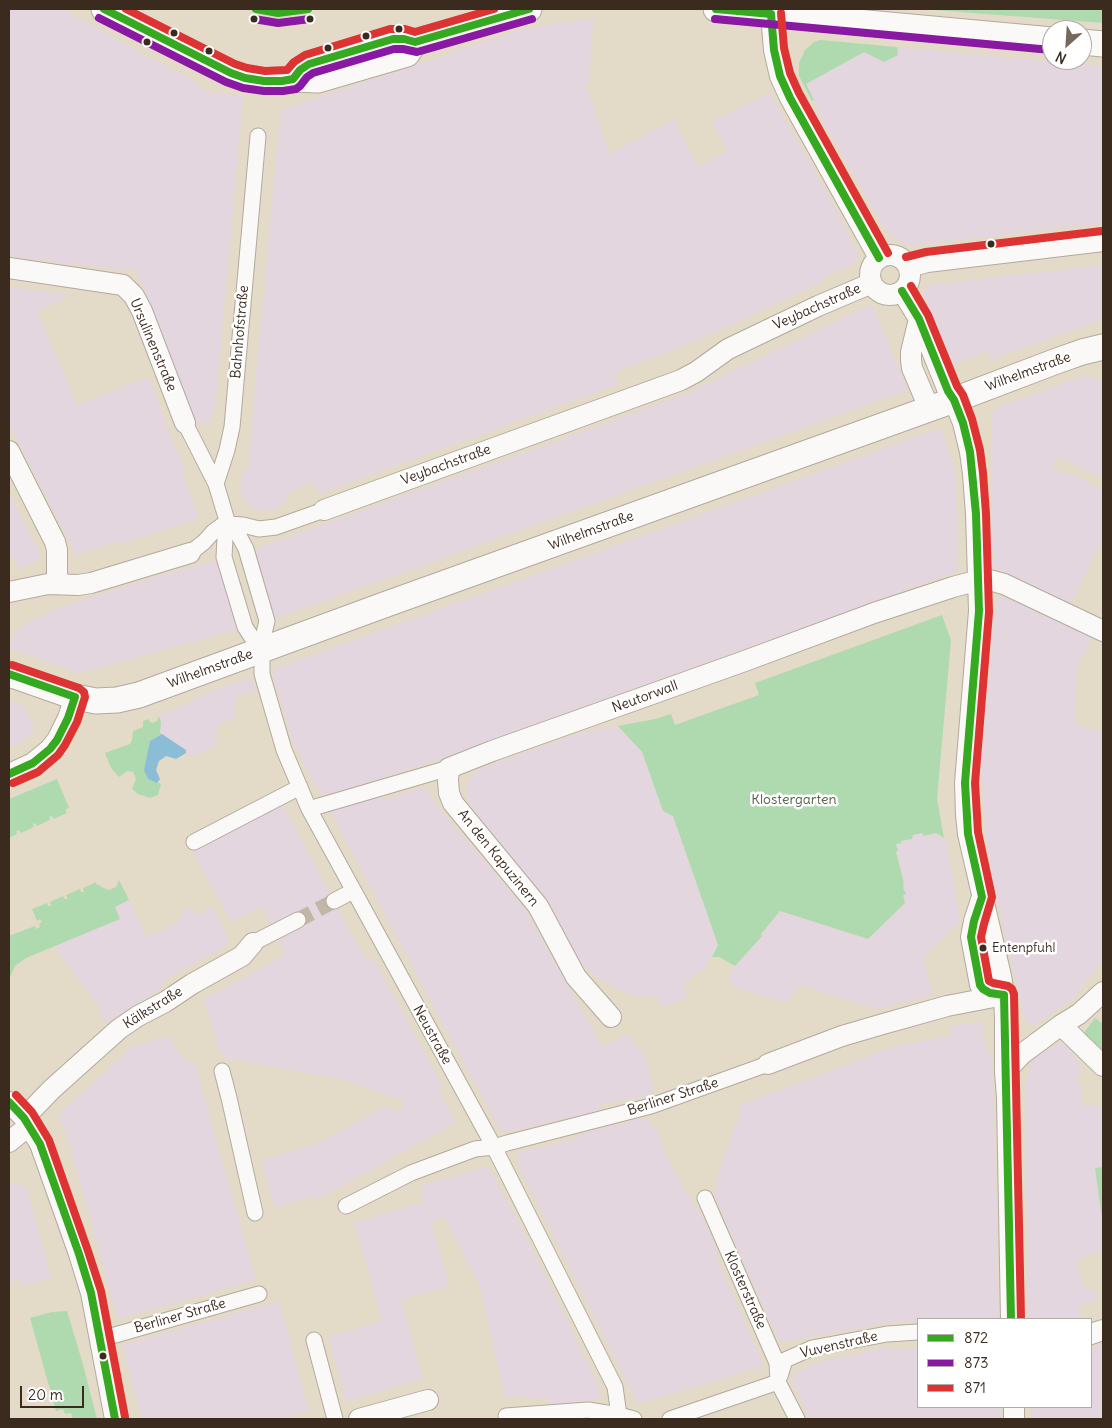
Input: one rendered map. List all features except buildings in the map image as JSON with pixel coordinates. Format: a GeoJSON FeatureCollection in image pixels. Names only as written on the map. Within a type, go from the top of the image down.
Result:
{"type":"FeatureCollection","features":[{"type":"Feature","properties":{"kind":"street"},"geometry":{"type":"LineString","coordinates":[[104,9],[231,73],[245,78],[264,81],[282,81],[293,79],[318,80],[407,54],[415,42],[529,9]]}},
{"type":"Feature","properties":{"kind":"street"},"geometry":{"type":"LineString","coordinates":[[716,9],[1042,39]]}},
{"type":"Feature","properties":{"kind":"street"},"geometry":{"type":"LineString","coordinates":[[771,14],[774,50],[780,76],[790,98],[879,258]]}},
{"type":"Feature","properties":{"kind":"street","name":"Bahnhofstraße"},"geometry":{"type":"LineString","coordinates":[[216,484],[232,427],[258,136]]}},
{"type":"Feature","properties":{"kind":"street"},"geometry":{"type":"LineString","coordinates":[[909,267],[927,262],[1103,241]]}},
{"type":"Feature","properties":{"kind":"street"},"geometry":{"type":"LineString","coordinates":[[893,255],[899,257],[909,267],[910,280],[902,291],[896,294],[882,294],[872,283],[871,269],[879,258],[893,255]]}},
{"type":"Feature","properties":{"kind":"street","name":"Ursulinenstraße"},"geometry":{"type":"LineString","coordinates":[[9,268],[123,285],[134,296],[142,311],[185,423],[216,484]]}},
{"type":"Feature","properties":{"kind":"street","name":"Veybachstraße"},"geometry":{"type":"LineString","coordinates":[[228,524],[259,529],[276,527],[681,380],[696,372],[728,349],[818,306],[872,283]]}},
{"type":"Feature","properties":{"kind":"street"},"geometry":{"type":"LineString","coordinates":[[902,291],[919,320],[948,391],[954,400],[963,423],[972,459],[979,580],[979,617],[965,783],[968,834],[982,897],[971,938],[980,985],[983,990],[990,993],[1004,994],[1011,1318]]}},
{"type":"Feature","properties":{"kind":"street"},"geometry":{"type":"LineString","coordinates":[[919,320],[911,352],[911,360],[912,368],[929,408]]}},
{"type":"Feature","properties":{"kind":"street","name":"Wilhelmstraße"},"geometry":{"type":"LineString","coordinates":[[9,674],[75,697],[96,701],[117,700],[139,695],[1075,355],[1103,347]]}},
{"type":"Feature","properties":{"kind":"street"},"geometry":{"type":"LineString","coordinates":[[9,451],[55,542],[57,574],[60,584]]}},
{"type":"Feature","properties":{"kind":"street"},"geometry":{"type":"LineString","coordinates":[[216,484],[228,524],[238,534],[246,549],[268,621],[260,650]]}},
{"type":"Feature","properties":{"kind":"street"},"geometry":{"type":"LineString","coordinates":[[228,524],[224,557],[245,627],[260,650]]}},
{"type":"Feature","properties":{"kind":"street"},"geometry":{"type":"LineString","coordinates":[[9,592],[48,584],[78,585],[91,583],[190,553],[213,532],[221,526],[228,524]]}},
{"type":"Feature","properties":{"kind":"street"},"geometry":{"type":"LineString","coordinates":[[979,580],[989,580],[1004,584],[1103,631]]}},
{"type":"Feature","properties":{"kind":"street","name":"Neutorwall"},"geometry":{"type":"LineString","coordinates":[[309,810],[449,768],[874,613],[953,586],[979,580]]}},
{"type":"Feature","properties":{"kind":"street","name":"Neustraße"},"geometry":{"type":"LineString","coordinates":[[260,650],[262,674],[272,712],[284,750],[309,810],[494,1147],[615,1387],[618,1417]]}},
{"type":"Feature","properties":{"kind":"street"},"geometry":{"type":"LineString","coordinates":[[9,774],[33,763],[50,749],[57,740],[68,718],[75,697]]}},
{"type":"Feature","properties":{"kind":"street","name":"An den Kapuzinern"},"geometry":{"type":"LineString","coordinates":[[449,768],[449,793],[453,803],[538,906],[576,977],[611,1017]]}},
{"type":"Feature","properties":{"kind":"street"},"geometry":{"type":"LineString","coordinates":[[194,842],[300,787]]}},
{"type":"Feature","properties":{"kind":"street"},"geometry":{"type":"LineString","coordinates":[[334,901],[353,890]]}},
{"type":"Feature","properties":{"kind":"street","name":"Kälkstraße"},"geometry":{"type":"LineString","coordinates":[[9,1142],[20,1134],[52,1089],[119,1029],[242,956],[252,943],[298,920]]}},
{"type":"Feature","properties":{"kind":"street"},"geometry":{"type":"LineString","coordinates":[[1005,1072],[1022,1054],[1079,1014],[1103,992]]}},
{"type":"Feature","properties":{"kind":"street","name":"Berliner Straße"},"geometry":{"type":"LineString","coordinates":[[346,1206],[411,1173],[476,1149],[494,1147],[651,1106],[842,1036],[947,1006],[1004,994]]}},
{"type":"Feature","properties":{"kind":"street"},"geometry":{"type":"LineString","coordinates":[[1005,1019],[1014,1031],[1026,1037],[1034,1037],[1056,1029]]}},
{"type":"Feature","properties":{"kind":"street"},"geometry":{"type":"LineString","coordinates":[[1056,1029],[1103,1066]]}},
{"type":"Feature","properties":{"kind":"street"},"geometry":{"type":"LineString","coordinates":[[222,1072],[255,1213]]}},
{"type":"Feature","properties":{"kind":"street"},"geometry":{"type":"LineString","coordinates":[[9,1102],[27,1123],[40,1144],[79,1254],[91,1292],[115,1419]]}},
{"type":"Feature","properties":{"kind":"street","name":"Klosterstraße"},"geometry":{"type":"LineString","coordinates":[[705,1198],[777,1363],[778,1382],[797,1419]]}},
{"type":"Feature","properties":{"kind":"street","name":"Berliner Straße"},"geometry":{"type":"LineString","coordinates":[[101,1339],[259,1294]]}},
{"type":"Feature","properties":{"kind":"street","name":"Vuvenstraße"},"geometry":{"type":"LineString","coordinates":[[778,1382],[785,1360],[812,1348],[877,1336],[917,1332]]}},
{"type":"Feature","properties":{"kind":"street"},"geometry":{"type":"LineString","coordinates":[[314,1340],[335,1419]]}},
{"type":"Feature","properties":{"kind":"street"},"geometry":{"type":"LineString","coordinates":[[670,1419],[778,1382]]}},
{"type":"Feature","properties":{"kind":"street"},"geometry":{"type":"LineString","coordinates":[[359,1419],[428,1400]]}},
{"type":"Feature","properties":{"kind":"street"},"geometry":{"type":"LineString","coordinates":[[506,1416],[588,1410],[634,1419]]}},
{"type":"Feature","properties":{"kind":"shaded area"},"geometry":{"type":"Polygon","coordinates":[[[9,9],[68,9],[72,15],[92,24],[176,72],[178,71],[209,92],[243,96],[215,409],[207,423],[189,422],[147,295],[135,268],[122,270],[69,263],[68,266],[47,259],[41,259],[40,262],[9,255],[9,9]]]}},
{"type":"Feature","properties":{"kind":"shaded area"},"geometry":{"type":"Polygon","coordinates":[[[593,18],[589,83],[585,84],[609,154],[674,120],[698,167],[728,151],[712,121],[770,93],[833,204],[858,255],[855,263],[824,277],[825,280],[731,325],[664,354],[615,372],[619,384],[321,493],[312,483],[290,491],[286,501],[275,510],[262,511],[250,507],[242,496],[240,484],[242,475],[248,467],[280,114],[286,108],[443,56],[444,58],[452,52],[528,28],[593,18]]]}},
{"type":"Feature","properties":{"kind":"shaded area"},"geometry":{"type":"Polygon","coordinates":[[[897,47],[1042,60],[1042,70],[1092,70],[1092,65],[1103,66],[1103,223],[915,245],[906,244],[895,239],[882,224],[820,117],[806,84],[864,52],[897,55],[897,47]]]}},
{"type":"Feature","properties":{"kind":"shaded area"},"geometry":{"type":"Polygon","coordinates":[[[1103,265],[1103,319],[990,360],[988,351],[953,365],[923,293],[928,285],[1103,265]]]}},
{"type":"Feature","properties":{"kind":"shaded area"},"geometry":{"type":"Polygon","coordinates":[[[9,287],[67,295],[37,312],[77,405],[149,377],[176,452],[178,451],[182,461],[185,471],[182,473],[199,519],[114,545],[113,542],[76,555],[9,424],[9,287]]]}},
{"type":"Feature","properties":{"kind":"shaded area"},"geometry":{"type":"Polygon","coordinates":[[[872,304],[908,390],[274,619],[255,554],[259,547],[692,391],[872,304]]]}},
{"type":"Feature","properties":{"kind":"shaded area"},"geometry":{"type":"Polygon","coordinates":[[[1086,375],[1103,382],[1103,478],[1057,457],[1051,470],[1075,475],[1103,491],[1103,538],[1070,605],[990,566],[995,554],[992,553],[991,415],[996,408],[1086,375]]]}},
{"type":"Feature","properties":{"kind":"shaded area"},"geometry":{"type":"Polygon","coordinates":[[[937,429],[941,430],[953,465],[956,483],[958,566],[954,573],[873,602],[831,620],[830,618],[426,764],[322,797],[294,745],[272,675],[276,668],[937,429]]]}},
{"type":"Feature","properties":{"kind":"shaded area"},"geometry":{"type":"Polygon","coordinates":[[[9,493],[40,557],[38,560],[19,569],[12,556],[9,557],[9,493]]]}},
{"type":"Feature","properties":{"kind":"shaded area"},"geometry":{"type":"Polygon","coordinates":[[[215,560],[221,564],[238,629],[79,673],[9,648],[13,635],[28,622],[70,604],[215,560]]]}},
{"type":"Feature","properties":{"kind":"shaded area"},"geometry":{"type":"Polygon","coordinates":[[[1003,596],[1092,637],[1081,658],[1076,676],[1075,724],[1103,732],[1103,959],[1072,1000],[1035,1025],[1026,1022],[1023,1013],[996,897],[986,839],[981,765],[996,600],[1003,596]]]}},
{"type":"Feature","properties":{"kind":"shaded area"},"geometry":{"type":"Polygon","coordinates":[[[251,677],[256,689],[236,697],[235,717],[218,725],[215,746],[191,757],[186,753],[186,750],[160,733],[161,722],[159,716],[189,705],[190,701],[206,694],[251,677]]]}},
{"type":"Feature","properties":{"kind":"shaded area"},"geometry":{"type":"Polygon","coordinates":[[[9,700],[24,706],[34,732],[18,744],[9,747],[9,700]]]}},
{"type":"Feature","properties":{"kind":"shaded area"},"geometry":{"type":"Polygon","coordinates":[[[618,726],[642,752],[663,811],[673,816],[718,945],[702,970],[682,986],[688,997],[664,1006],[659,1006],[658,995],[643,997],[628,994],[597,977],[580,962],[548,902],[473,810],[467,801],[466,795],[468,783],[472,775],[481,768],[580,733],[618,726]]]}},
{"type":"Feature","properties":{"kind":"shaded area"},"geometry":{"type":"Polygon","coordinates":[[[425,787],[442,813],[525,910],[602,1046],[627,1034],[646,1059],[654,1093],[599,1105],[600,1111],[506,1132],[500,1129],[330,811],[379,796],[384,800],[425,787]]]}},
{"type":"Feature","properties":{"kind":"shaded area"},"geometry":{"type":"Polygon","coordinates":[[[282,804],[366,961],[373,958],[412,1029],[443,1087],[438,1090],[456,1122],[318,1199],[316,1196],[274,1207],[261,1160],[317,1144],[388,1105],[393,1113],[405,1106],[401,1100],[345,1080],[225,1058],[226,1053],[219,1052],[204,999],[285,955],[261,906],[231,922],[193,852],[282,804]]]}},
{"type":"Feature","properties":{"kind":"shaded area"},"geometry":{"type":"Polygon","coordinates":[[[922,833],[924,835],[936,833],[944,840],[946,839],[960,921],[923,957],[933,995],[877,1009],[801,985],[785,1003],[732,986],[729,974],[780,911],[868,939],[905,903],[896,844],[913,835],[922,833]]]}},
{"type":"Feature","properties":{"kind":"shaded area"},"geometry":{"type":"Polygon","coordinates":[[[129,900],[146,937],[180,922],[179,917],[187,908],[193,909],[196,915],[212,907],[228,937],[228,943],[218,951],[170,976],[154,994],[106,1023],[99,1013],[102,1011],[54,946],[120,918],[115,907],[129,900]]]}},
{"type":"Feature","properties":{"kind":"shaded area"},"geometry":{"type":"Polygon","coordinates":[[[982,1022],[986,1053],[991,1053],[994,1096],[995,1194],[998,1194],[999,1316],[997,1318],[917,1318],[917,1321],[881,1324],[784,1342],[777,1338],[714,1195],[723,1160],[741,1112],[738,1106],[893,1047],[951,1036],[950,1026],[982,1022]]]}},
{"type":"Feature","properties":{"kind":"shaded area"},"geometry":{"type":"Polygon","coordinates":[[[168,1037],[178,1051],[198,1069],[199,1080],[256,1280],[118,1319],[67,1136],[58,1115],[133,1046],[168,1037]]]}},
{"type":"Feature","properties":{"kind":"shaded area"},"geometry":{"type":"Polygon","coordinates":[[[1064,1041],[1067,1042],[1082,1073],[1076,1077],[1081,1087],[1083,1105],[1103,1107],[1103,1167],[1098,1167],[1103,1225],[1103,1250],[1075,1261],[1085,1290],[1094,1288],[1098,1300],[1078,1305],[1082,1318],[1028,1318],[1025,1098],[1027,1075],[1034,1058],[1064,1041]]]}},
{"type":"Feature","properties":{"kind":"shaded area"},"geometry":{"type":"Polygon","coordinates":[[[639,1118],[640,1120],[648,1119],[653,1129],[656,1128],[662,1141],[660,1143],[685,1192],[690,1196],[705,1222],[719,1255],[716,1257],[764,1366],[638,1404],[516,1161],[520,1152],[578,1138],[578,1136],[584,1134],[583,1131],[605,1129],[605,1126],[615,1123],[617,1126],[630,1123],[630,1120],[639,1118]]]}},
{"type":"Feature","properties":{"kind":"shaded area"},"geometry":{"type":"Polygon","coordinates":[[[488,1166],[525,1235],[602,1392],[598,1399],[549,1405],[548,1397],[529,1398],[528,1395],[505,1397],[479,1284],[445,1217],[431,1222],[449,1286],[401,1300],[423,1379],[346,1401],[328,1337],[382,1321],[354,1222],[424,1202],[420,1186],[488,1166]]]}},
{"type":"Feature","properties":{"kind":"shaded area"},"geometry":{"type":"Polygon","coordinates":[[[11,1182],[26,1187],[51,1278],[22,1287],[19,1279],[9,1282],[9,1184],[11,1182]]]}},
{"type":"Feature","properties":{"kind":"shaded area"},"geometry":{"type":"Polygon","coordinates":[[[279,1301],[309,1411],[282,1419],[142,1419],[122,1345],[279,1301]]]}},
{"type":"Feature","properties":{"kind":"shaded area"},"geometry":{"type":"Polygon","coordinates":[[[1103,1345],[1103,1419],[1031,1419],[1031,1408],[1092,1408],[1092,1348],[1103,1345]]]}},
{"type":"Feature","properties":{"kind":"shaded area"},"geometry":{"type":"Polygon","coordinates":[[[889,1347],[889,1350],[917,1348],[917,1408],[1001,1408],[1002,1419],[810,1419],[792,1381],[794,1374],[819,1362],[889,1347]]]}},
{"type":"Feature","properties":{"kind":"green space"},"geometry":{"type":"Polygon","coordinates":[[[922,9],[1103,9],[1103,23],[1092,22],[1092,20],[1064,20],[922,9]]]}},
{"type":"Feature","properties":{"kind":"green space"},"geometry":{"type":"Polygon","coordinates":[[[820,40],[897,47],[898,55],[884,62],[864,52],[806,84],[814,100],[812,101],[799,76],[799,63],[805,50],[814,42],[820,40]]]}},
{"type":"Feature","properties":{"kind":"green space","name":"Klostergarten"},"geometry":{"type":"Polygon","coordinates":[[[942,615],[951,640],[937,799],[944,838],[936,833],[924,836],[922,833],[913,835],[912,839],[896,844],[898,851],[896,852],[906,894],[903,895],[905,903],[868,939],[780,911],[761,934],[762,936],[735,966],[719,957],[712,957],[718,945],[673,816],[663,811],[642,752],[618,726],[671,714],[675,725],[759,695],[755,683],[942,615]]]}},
{"type":"Feature","properties":{"kind":"green space"},"geometry":{"type":"Polygon","coordinates":[[[159,716],[161,722],[160,733],[162,734],[150,741],[148,779],[161,784],[158,795],[150,798],[138,794],[132,789],[136,779],[133,772],[127,771],[119,777],[111,768],[105,753],[130,744],[133,731],[143,727],[143,721],[148,719],[151,723],[157,721],[159,716]]]}},
{"type":"Feature","properties":{"kind":"green space"},"geometry":{"type":"Polygon","coordinates":[[[57,779],[69,808],[65,810],[67,813],[54,819],[52,816],[49,817],[50,820],[37,826],[35,823],[33,824],[34,827],[21,833],[19,830],[16,831],[17,834],[9,838],[9,799],[57,779]]]}},
{"type":"Feature","properties":{"kind":"green space"},"geometry":{"type":"Polygon","coordinates":[[[119,880],[129,900],[115,907],[120,919],[26,958],[15,966],[9,979],[9,936],[35,926],[36,929],[40,927],[39,924],[42,922],[40,919],[37,921],[32,909],[47,903],[48,906],[51,906],[50,902],[63,896],[65,899],[68,899],[66,895],[80,889],[81,892],[84,892],[83,888],[96,882],[97,885],[109,890],[116,887],[119,880]]]}},
{"type":"Feature","properties":{"kind":"green space"},"geometry":{"type":"Polygon","coordinates":[[[1095,1018],[1103,1024],[1103,1055],[1083,1034],[1095,1018]]]}},
{"type":"Feature","properties":{"kind":"green space"},"geometry":{"type":"Polygon","coordinates":[[[1103,1167],[1103,1225],[1095,1168],[1103,1167]]]}},
{"type":"Feature","properties":{"kind":"green space"},"geometry":{"type":"Polygon","coordinates":[[[67,1311],[97,1419],[73,1419],[71,1413],[65,1414],[63,1409],[56,1411],[30,1318],[52,1312],[67,1311]]]}},
{"type":"Feature","properties":{"kind":"water"},"geometry":{"type":"Polygon","coordinates":[[[162,734],[186,750],[186,753],[176,759],[166,756],[159,761],[156,770],[160,779],[157,783],[148,779],[144,770],[150,741],[162,734]]]}},
{"type":"Feature","properties":{"kind":"tunnel"},"geometry":{"type":"LineString","coordinates":[[298,920],[334,901]]}},
{"type":"Feature","properties":{"kind":"transit line","name":"872"},"geometry":{"type":"LineString","coordinates":[[104,9],[231,73],[245,78],[264,81],[293,79],[300,70],[309,64],[393,39],[415,42],[529,9]]}},
{"type":"Feature","properties":{"kind":"transit line","name":"871"},"geometry":{"type":"LineString","coordinates":[[126,9],[235,64],[265,71],[287,70],[294,62],[305,55],[390,29],[405,29],[415,32],[494,9]]}},
{"type":"Feature","properties":{"kind":"transit line","name":"872"},"geometry":{"type":"LineString","coordinates":[[256,9],[278,13],[308,9]]}},
{"type":"Feature","properties":{"kind":"transit line","name":"872"},"geometry":{"type":"LineString","coordinates":[[716,9],[771,14]]}},
{"type":"Feature","properties":{"kind":"transit line","name":"871"},"geometry":{"type":"LineString","coordinates":[[781,13],[784,48],[790,73],[799,93],[888,253]]}},
{"type":"Feature","properties":{"kind":"transit line","name":"872"},"geometry":{"type":"LineString","coordinates":[[771,14],[774,50],[780,76],[790,98],[879,258]]}},
{"type":"Feature","properties":{"kind":"transit line","name":"873"},"geometry":{"type":"LineString","coordinates":[[99,18],[226,82],[243,88],[264,91],[296,89],[313,73],[394,49],[417,52],[532,19]]}},
{"type":"Feature","properties":{"kind":"transit line","name":"873"},"geometry":{"type":"LineString","coordinates":[[254,19],[278,23],[310,19]]}},
{"type":"Feature","properties":{"kind":"transit line","name":"873"},"geometry":{"type":"LineString","coordinates":[[715,19],[1042,49]]}},
{"type":"Feature","properties":{"kind":"transit line","name":"871"},"geometry":{"type":"LineString","coordinates":[[906,257],[926,252],[1102,231]]}},
{"type":"Feature","properties":{"kind":"transit line","name":"871"},"geometry":{"type":"LineString","coordinates":[[911,286],[928,315],[957,386],[963,395],[972,419],[980,450],[983,473],[989,612],[975,783],[978,832],[992,897],[981,937],[989,981],[1008,986],[1014,994],[1021,1318]]}},
{"type":"Feature","properties":{"kind":"transit line","name":"872"},"geometry":{"type":"LineString","coordinates":[[902,291],[919,319],[948,391],[954,400],[963,423],[970,452],[976,514],[979,611],[965,783],[968,834],[982,897],[971,937],[980,985],[990,993],[1004,995]]}},
{"type":"Feature","properties":{"kind":"transit line","name":"871"},"geometry":{"type":"LineString","coordinates":[[12,665],[79,688],[84,692],[85,697],[77,722],[58,755],[38,772],[13,783]]}},
{"type":"Feature","properties":{"kind":"transit line","name":"872"},"geometry":{"type":"LineString","coordinates":[[9,674],[75,697]]}},
{"type":"Feature","properties":{"kind":"transit line","name":"872"},"geometry":{"type":"LineString","coordinates":[[9,774],[33,763],[50,749],[57,740],[68,718],[75,697]]}},
{"type":"Feature","properties":{"kind":"transit line","name":"872"},"geometry":{"type":"LineString","coordinates":[[1004,995],[1011,1318]]}},
{"type":"Feature","properties":{"kind":"transit line","name":"871"},"geometry":{"type":"LineString","coordinates":[[16,1095],[32,1112],[49,1140],[88,1251],[101,1291],[125,1417]]}},
{"type":"Feature","properties":{"kind":"transit line","name":"872"},"geometry":{"type":"LineString","coordinates":[[9,1102],[24,1118],[40,1144],[79,1254],[91,1293],[115,1419]]}},
{"type":"Feature","properties":{"kind":"place","name":"Entenpfuhl"},"geometry":{"type":"Point","coordinates":[983,948]}}]}
